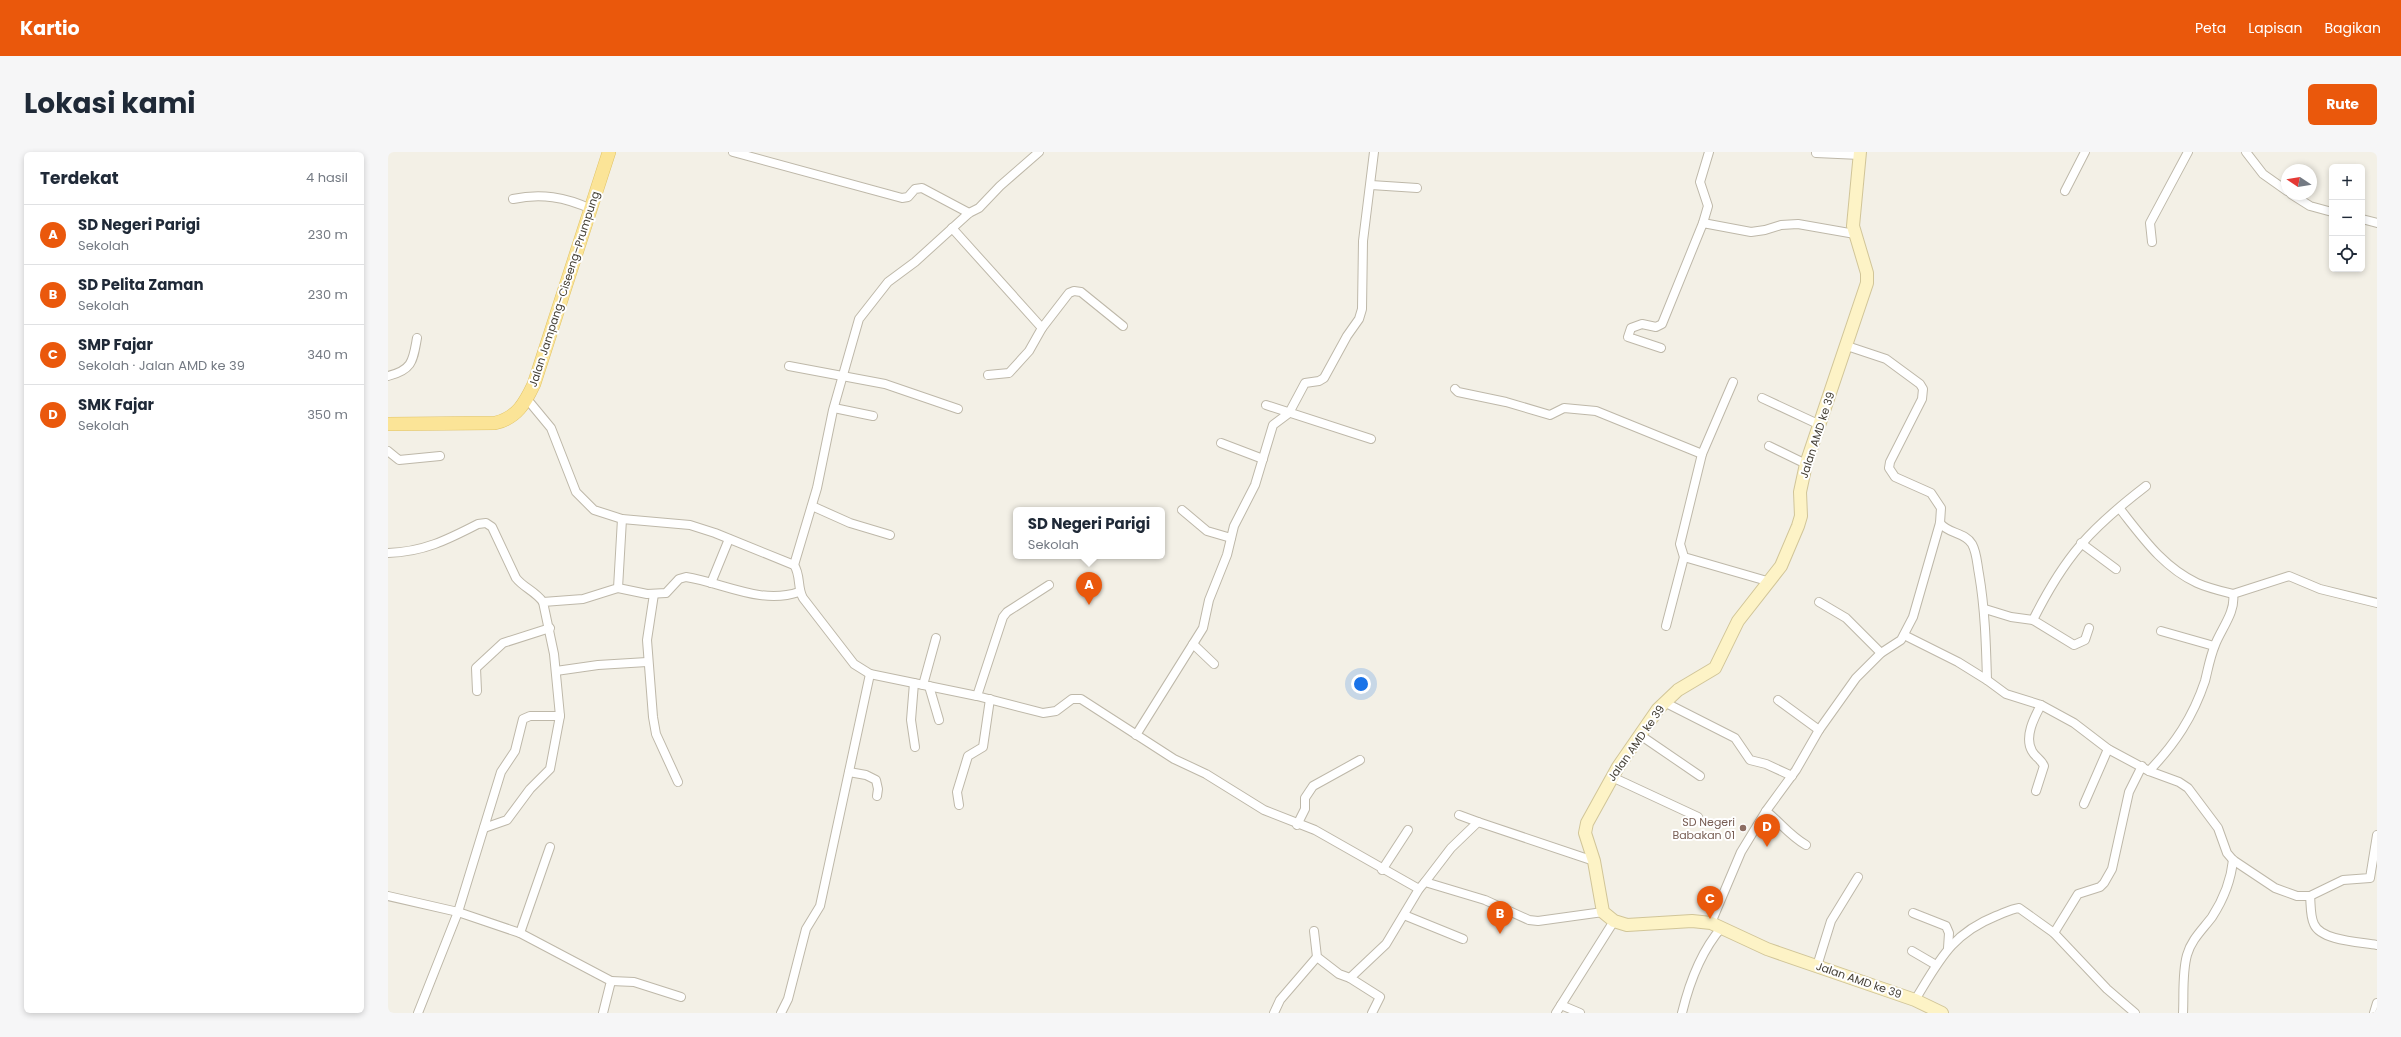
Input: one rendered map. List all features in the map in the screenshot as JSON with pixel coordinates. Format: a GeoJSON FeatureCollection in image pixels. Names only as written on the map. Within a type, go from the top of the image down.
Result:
{"type":"FeatureCollection","features":[{"type":"Feature","properties":{"kind":"main road","name":"Jalan Jampang–Ciseeng–Prumpung"},"geometry":{"type":"LineString","coordinates":[[388,424],[495,423],[506,421],[514,416],[527,399],[559,310],[609,152]]}},
{"type":"Feature","properties":{"kind":"street"},"geometry":{"type":"LineString","coordinates":[[733,152],[902,198],[910,196],[915,189],[922,188],[969,212]]}},
{"type":"Feature","properties":{"kind":"street"},"geometry":{"type":"LineString","coordinates":[[794,565],[818,488],[842,376],[856,327],[863,312],[888,282],[915,262],[969,212],[979,208],[1000,186],[1039,152]]}},
{"type":"Feature","properties":{"kind":"street"},"geometry":{"type":"LineString","coordinates":[[1136,735],[1205,623],[1209,600],[1236,522],[1253,490],[1273,425],[1289,413],[1305,383],[1319,381],[1324,378],[1347,336],[1359,319],[1362,308],[1363,241],[1374,152]]}},
{"type":"Feature","properties":{"kind":"street"},"geometry":{"type":"LineString","coordinates":[[1661,348],[1628,337],[1631,328],[1639,324],[1656,327],[1662,324],[1703,223],[1708,206],[1700,182],[1709,152]]}},
{"type":"Feature","properties":{"kind":"street"},"geometry":{"type":"LineString","coordinates":[[2065,191],[2085,152]]}},
{"type":"Feature","properties":{"kind":"street"},"geometry":{"type":"LineString","coordinates":[[2152,242],[2150,223],[2188,152]]}},
{"type":"Feature","properties":{"kind":"street"},"geometry":{"type":"LineString","coordinates":[[2246,152],[2263,174],[2281,187]]}},
{"type":"Feature","properties":{"kind":"street"},"geometry":{"type":"LineString","coordinates":[[1816,153],[1860,154]]}},
{"type":"Feature","properties":{"kind":"street","name":"Jalan AMD ke 39"},"geometry":{"type":"LineString","coordinates":[[1860,154],[1853,214],[1855,234],[1866,268],[1867,283],[1806,464],[1800,492],[1800,516],[1796,532],[1786,557],[1738,621],[1715,668],[1678,690],[1664,702],[1612,776],[1585,828],[1586,840],[1594,861],[1603,912],[1614,920],[1627,925],[1692,921],[1716,925],[1767,949],[1915,1000],[1942,1013]]}},
{"type":"Feature","properties":{"kind":"street"},"geometry":{"type":"LineString","coordinates":[[1371,185],[1417,188]]}},
{"type":"Feature","properties":{"kind":"street"},"geometry":{"type":"LineString","coordinates":[[513,199],[544,195],[573,201],[591,209]]}},
{"type":"Feature","properties":{"kind":"street"},"geometry":{"type":"LineString","coordinates":[[2300,200],[2310,206],[2329,211]]}},
{"type":"Feature","properties":{"kind":"street"},"geometry":{"type":"LineString","coordinates":[[2365,220],[2377,223]]}},
{"type":"Feature","properties":{"kind":"street"},"geometry":{"type":"LineString","coordinates":[[1703,223],[1751,232],[1765,230],[1781,225],[1798,224],[1855,234]]}},
{"type":"Feature","properties":{"kind":"street"},"geometry":{"type":"LineString","coordinates":[[952,228],[1042,328]]}},
{"type":"Feature","properties":{"kind":"street"},"geometry":{"type":"LineString","coordinates":[[988,375],[1008,373],[1029,351],[1042,328],[1069,293],[1074,291],[1081,292],[1123,326]]}},
{"type":"Feature","properties":{"kind":"street"},"geometry":{"type":"LineString","coordinates":[[388,376],[407,368],[413,361],[417,338]]}},
{"type":"Feature","properties":{"kind":"street"},"geometry":{"type":"LineString","coordinates":[[1682,1013],[1690,982],[1712,939],[1722,900],[1732,870],[1766,811],[1792,776],[1819,730],[1856,678],[1881,653],[1895,646],[1904,635],[1918,603],[1940,523],[1942,508],[1936,498],[1895,477],[1889,468],[1890,462],[1922,399],[1923,389],[1920,384],[1886,359],[1847,346]]}},
{"type":"Feature","properties":{"kind":"street"},"geometry":{"type":"LineString","coordinates":[[789,366],[890,385],[958,409]]}},
{"type":"Feature","properties":{"kind":"street"},"geometry":{"type":"LineString","coordinates":[[1666,626],[1684,557],[1680,544],[1702,454],[1733,382]]}},
{"type":"Feature","properties":{"kind":"street"},"geometry":{"type":"LineString","coordinates":[[1455,389],[1458,392],[1506,402],[1550,415],[1564,408],[1596,411],[1702,454]]}},
{"type":"Feature","properties":{"kind":"street"},"geometry":{"type":"LineString","coordinates":[[1762,398],[1820,424]]}},
{"type":"Feature","properties":{"kind":"street"},"geometry":{"type":"LineString","coordinates":[[527,399],[551,428],[574,489],[579,496],[594,510],[622,519],[690,525],[794,565],[798,573],[799,592],[854,664],[870,674],[977,696],[1043,713],[1056,711],[1072,699],[1081,699],[1174,759],[1206,774],[1264,810],[1315,830],[1382,870],[1419,889]]}},
{"type":"Feature","properties":{"kind":"street"},"geometry":{"type":"LineString","coordinates":[[1266,405],[1371,439]]}},
{"type":"Feature","properties":{"kind":"street"},"geometry":{"type":"LineString","coordinates":[[834,408],[873,416]]}},
{"type":"Feature","properties":{"kind":"street"},"geometry":{"type":"LineString","coordinates":[[1222,443],[1263,459]]}},
{"type":"Feature","properties":{"kind":"street"},"geometry":{"type":"LineString","coordinates":[[1768,446],[1806,464]]}},
{"type":"Feature","properties":{"kind":"street"},"geometry":{"type":"LineString","coordinates":[[388,451],[399,460],[440,456]]}},
{"type":"Feature","properties":{"kind":"street"},"geometry":{"type":"LineString","coordinates":[[2033,620],[2058,573],[2080,543],[2108,517],[2120,509],[2122,505],[2146,486]]}},
{"type":"Feature","properties":{"kind":"street"},"geometry":{"type":"LineString","coordinates":[[812,506],[850,523],[890,535]]}},
{"type":"Feature","properties":{"kind":"street"},"geometry":{"type":"LineString","coordinates":[[2120,509],[2157,555],[2175,571],[2198,583],[2233,594],[2289,576],[2320,589],[2377,603]]}},
{"type":"Feature","properties":{"kind":"street"},"geometry":{"type":"LineString","coordinates":[[1182,510],[1207,531],[1231,538]]}},
{"type":"Feature","properties":{"kind":"street"},"geometry":{"type":"LineString","coordinates":[[618,588],[622,519]]}},
{"type":"Feature","properties":{"kind":"street"},"geometry":{"type":"LineString","coordinates":[[388,553],[408,552],[428,548],[478,524],[486,522],[492,527],[516,578],[521,584],[536,593],[543,602],[550,628],[560,716],[550,769],[530,789],[507,820],[484,828]]}},
{"type":"Feature","properties":{"kind":"street"},"geometry":{"type":"LineString","coordinates":[[1940,523],[1944,528],[1967,538],[1972,544],[1976,556],[1985,609],[1987,680]]}},
{"type":"Feature","properties":{"kind":"street"},"geometry":{"type":"LineString","coordinates":[[711,583],[729,539]]}},
{"type":"Feature","properties":{"kind":"street"},"geometry":{"type":"LineString","coordinates":[[2080,543],[2116,569]]}},
{"type":"Feature","properties":{"kind":"street"},"geometry":{"type":"LineString","coordinates":[[1684,557],[1767,582]]}},
{"type":"Feature","properties":{"kind":"street"},"geometry":{"type":"LineString","coordinates":[[543,602],[583,599],[618,588],[654,594],[666,593],[682,577],[764,597],[782,597],[799,592]]}},
{"type":"Feature","properties":{"kind":"street"},"geometry":{"type":"LineString","coordinates":[[977,696],[1004,617],[1011,610],[1049,585]]}},
{"type":"Feature","properties":{"kind":"street"},"geometry":{"type":"LineString","coordinates":[[654,594],[648,622],[647,662],[656,734],[678,782]]}},
{"type":"Feature","properties":{"kind":"street"},"geometry":{"type":"LineString","coordinates":[[2054,933],[2078,894],[2100,887],[2112,869],[2129,792],[2146,769],[2172,747],[2188,720],[2204,682],[2214,646],[2233,605],[2233,594]]}},
{"type":"Feature","properties":{"kind":"street"},"geometry":{"type":"LineString","coordinates":[[1819,602],[1846,618],[1881,653]]}},
{"type":"Feature","properties":{"kind":"street"},"geometry":{"type":"LineString","coordinates":[[1985,609],[2011,617],[2033,620],[2074,645],[2085,640],[2089,628]]}},
{"type":"Feature","properties":{"kind":"street"},"geometry":{"type":"LineString","coordinates":[[477,691],[476,668],[493,650],[503,643],[550,628]]}},
{"type":"Feature","properties":{"kind":"street"},"geometry":{"type":"LineString","coordinates":[[2161,631],[2214,646]]}},
{"type":"Feature","properties":{"kind":"street"},"geometry":{"type":"LineString","coordinates":[[1904,635],[1958,662],[2006,694],[2041,705],[2074,723],[2108,750],[2188,788],[2218,828],[2227,854],[2233,860],[2275,888],[2297,896],[2310,896],[2343,880],[2370,878],[2375,872],[2377,835]]}},
{"type":"Feature","properties":{"kind":"street"},"geometry":{"type":"LineString","coordinates":[[915,747],[911,720],[936,638]]}},
{"type":"Feature","properties":{"kind":"street"},"geometry":{"type":"LineString","coordinates":[[1193,644],[1214,664]]}},
{"type":"Feature","properties":{"kind":"street"},"geometry":{"type":"LineString","coordinates":[[556,671],[598,665],[647,662]]}},
{"type":"Feature","properties":{"kind":"street"},"geometry":{"type":"LineString","coordinates":[[781,1013],[788,999],[806,930],[820,906],[857,728],[870,674]]}},
{"type":"Feature","properties":{"kind":"street"},"geometry":{"type":"LineString","coordinates":[[922,685],[939,720]]}},
{"type":"Feature","properties":{"kind":"street"},"geometry":{"type":"LineString","coordinates":[[959,805],[957,794],[968,756],[983,747],[990,700]]}},
{"type":"Feature","properties":{"kind":"street"},"geometry":{"type":"LineString","coordinates":[[1778,700],[1819,730]]}},
{"type":"Feature","properties":{"kind":"street"},"geometry":{"type":"LineString","coordinates":[[1664,702],[1734,738],[1750,760],[1766,764],[1792,776]]}},
{"type":"Feature","properties":{"kind":"street"},"geometry":{"type":"LineString","coordinates":[[2036,791],[2044,766],[2031,750],[2030,731],[2041,705]]}},
{"type":"Feature","properties":{"kind":"street"},"geometry":{"type":"LineString","coordinates":[[418,1013],[458,912],[501,772],[515,751],[523,719],[530,716],[560,716]]}},
{"type":"Feature","properties":{"kind":"street"},"geometry":{"type":"LineString","coordinates":[[1640,735],[1700,776]]}},
{"type":"Feature","properties":{"kind":"street"},"geometry":{"type":"LineString","coordinates":[[2084,804],[2108,750]]}},
{"type":"Feature","properties":{"kind":"street"},"geometry":{"type":"LineString","coordinates":[[1297,824],[1305,809],[1305,798],[1313,786],[1360,760]]}},
{"type":"Feature","properties":{"kind":"street"},"geometry":{"type":"LineString","coordinates":[[849,772],[866,775],[876,780],[877,796]]}},
{"type":"Feature","properties":{"kind":"street"},"geometry":{"type":"LineString","coordinates":[[1612,776],[1698,817]]}},
{"type":"Feature","properties":{"kind":"street"},"geometry":{"type":"LineString","coordinates":[[1766,811],[1780,821],[1790,836],[1806,845]]}},
{"type":"Feature","properties":{"kind":"street"},"geometry":{"type":"LineString","coordinates":[[1460,815],[1594,861]]}},
{"type":"Feature","properties":{"kind":"street"},"geometry":{"type":"LineString","coordinates":[[1350,978],[1362,965],[1384,947],[1419,889],[1451,848],[1478,822]]}},
{"type":"Feature","properties":{"kind":"street"},"geometry":{"type":"LineString","coordinates":[[1382,870],[1408,830]]}},
{"type":"Feature","properties":{"kind":"street"},"geometry":{"type":"LineString","coordinates":[[520,933],[550,847]]}},
{"type":"Feature","properties":{"kind":"street"},"geometry":{"type":"LineString","coordinates":[[2183,1013],[2187,955],[2192,943],[2212,917],[2223,896],[2231,876],[2233,860]]}},
{"type":"Feature","properties":{"kind":"street"},"geometry":{"type":"LineString","coordinates":[[1817,966],[1831,921],[1858,878]]}},
{"type":"Feature","properties":{"kind":"street"},"geometry":{"type":"LineString","coordinates":[[1425,882],[1485,900],[1534,920],[1603,912]]}},
{"type":"Feature","properties":{"kind":"street"},"geometry":{"type":"LineString","coordinates":[[388,896],[458,912],[520,933],[611,981],[634,982],[681,997]]}},
{"type":"Feature","properties":{"kind":"street"},"geometry":{"type":"LineString","coordinates":[[2310,896],[2313,922],[2316,929],[2336,939],[2377,945]]}},
{"type":"Feature","properties":{"kind":"street"},"geometry":{"type":"LineString","coordinates":[[1915,1000],[1948,948],[1965,931],[2015,909],[2024,910],[2054,933],[2107,989],[2135,1013]]}},
{"type":"Feature","properties":{"kind":"street"},"geometry":{"type":"LineString","coordinates":[[1913,913],[1946,926],[1949,933],[1948,948]]}},
{"type":"Feature","properties":{"kind":"street"},"geometry":{"type":"LineString","coordinates":[[1404,915],[1463,940]]}},
{"type":"Feature","properties":{"kind":"street"},"geometry":{"type":"LineString","coordinates":[[1556,1013],[1614,920]]}},
{"type":"Feature","properties":{"kind":"street"},"geometry":{"type":"LineString","coordinates":[[1314,931],[1317,957],[1339,974],[1350,978],[1380,997],[1372,1013]]}},
{"type":"Feature","properties":{"kind":"street"},"geometry":{"type":"LineString","coordinates":[[1912,951],[1936,965]]}},
{"type":"Feature","properties":{"kind":"street"},"geometry":{"type":"LineString","coordinates":[[1274,1013],[1280,1000],[1317,957]]}},
{"type":"Feature","properties":{"kind":"street"},"geometry":{"type":"LineString","coordinates":[[603,1013],[611,981]]}},
{"type":"Feature","properties":{"kind":"street"},"geometry":{"type":"LineString","coordinates":[[2374,1013],[2377,1002]]}},
{"type":"Feature","properties":{"kind":"street"},"geometry":{"type":"LineString","coordinates":[[1561,1005],[1580,1013]]}},
{"type":"Feature","properties":{"kind":"place","name":"SD Negeri Parigi"},"geometry":{"type":"Point","coordinates":[1089,605]}},
{"type":"Feature","properties":{"kind":"place","name":"SD Negeri Babakan 01"},"geometry":{"type":"Point","coordinates":[1743,828]}},
{"type":"Feature","properties":{"kind":"place","name":"SMK Fajar"},"geometry":{"type":"Point","coordinates":[1767,847]}},
{"type":"Feature","properties":{"kind":"place","name":"SMP Fajar"},"geometry":{"type":"Point","coordinates":[1710,919]}},
{"type":"Feature","properties":{"kind":"place","name":"SD Pelita Zaman"},"geometry":{"type":"Point","coordinates":[1500,934]}}]}
